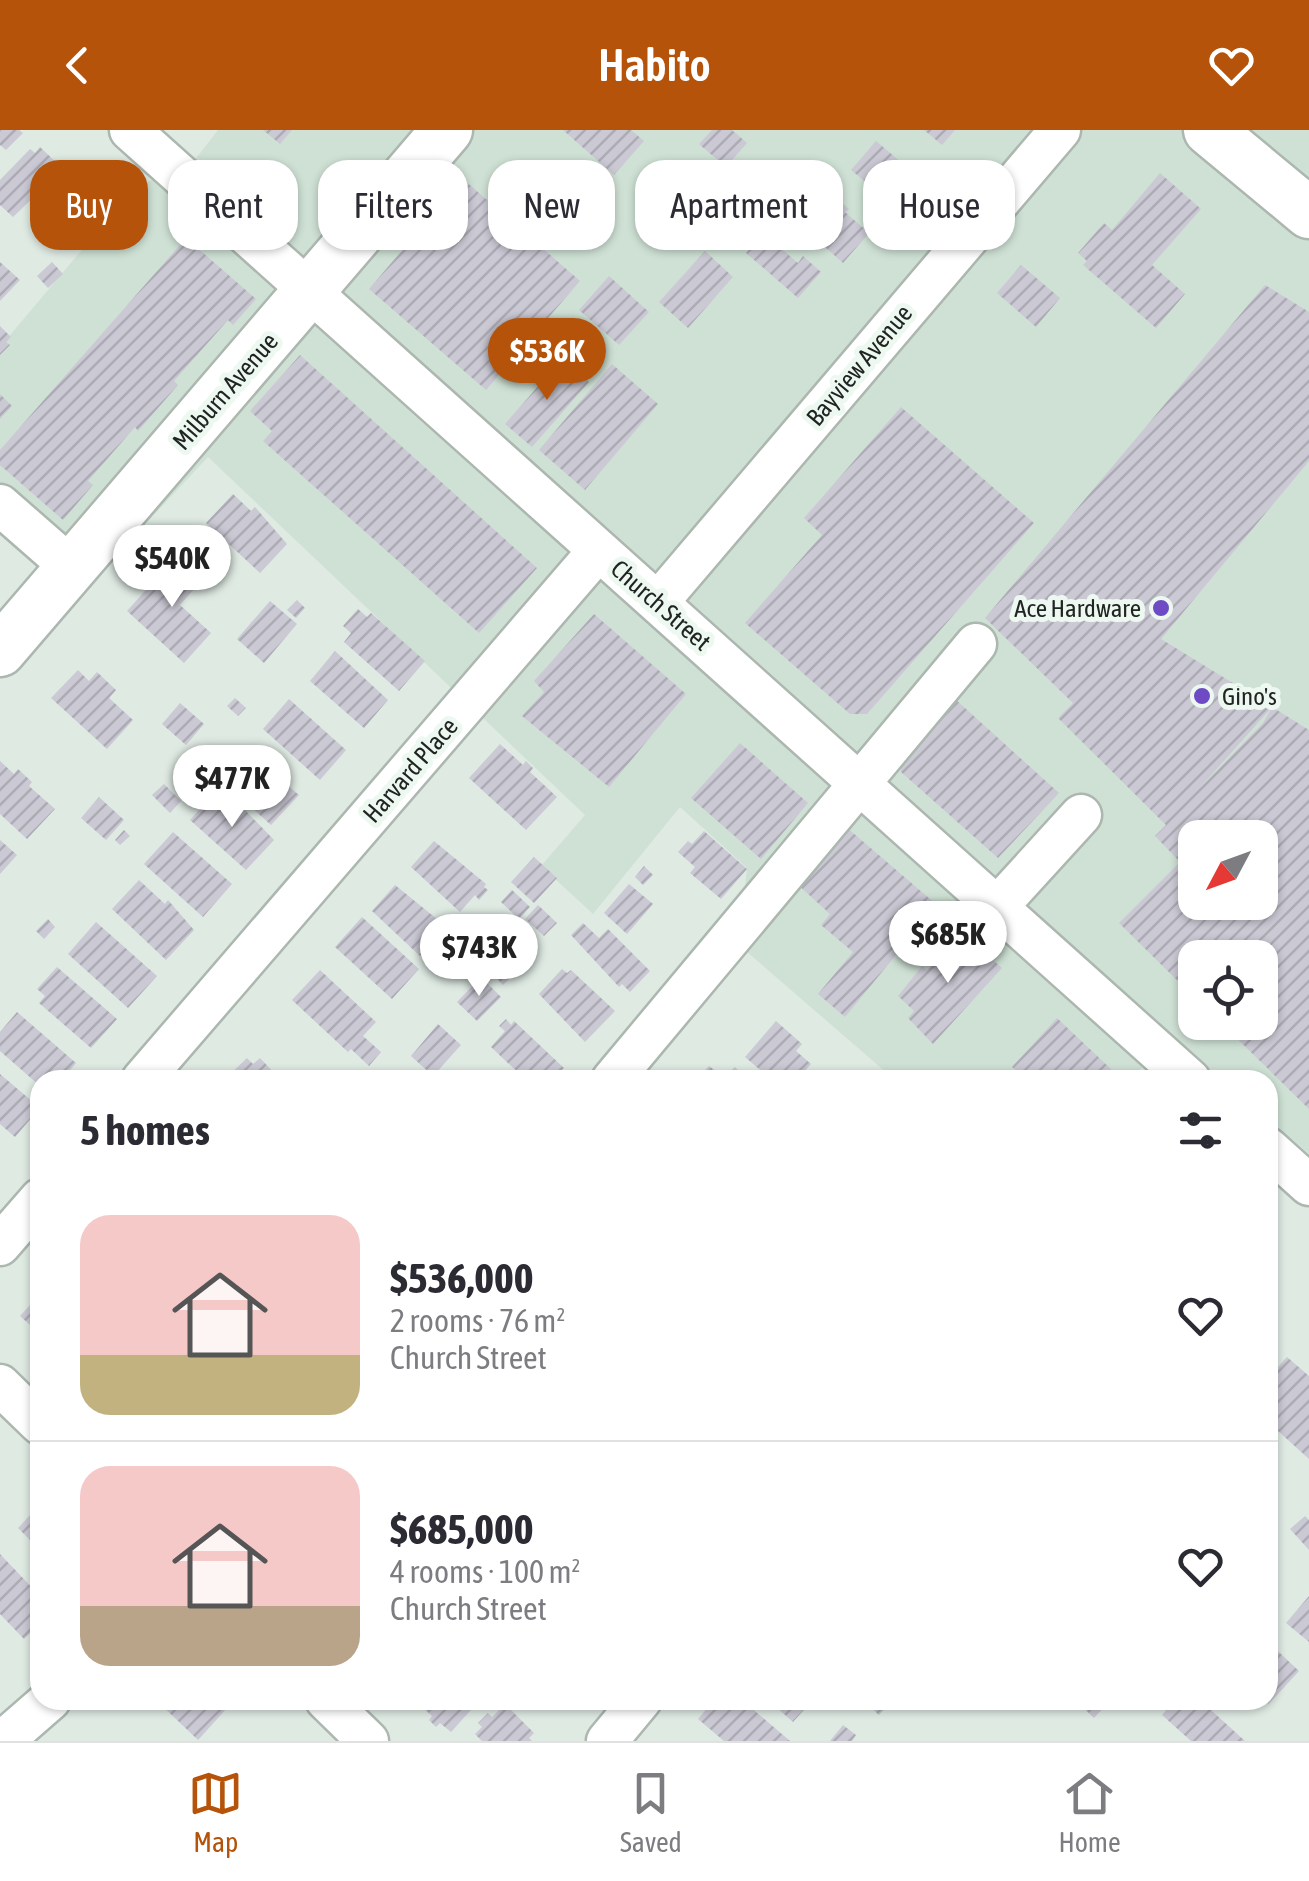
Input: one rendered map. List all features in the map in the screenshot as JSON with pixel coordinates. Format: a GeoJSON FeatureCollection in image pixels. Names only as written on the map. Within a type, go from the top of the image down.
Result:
{"type":"FeatureCollection","features":[{"type":"Feature","properties":{"kind":"main road","name":"Milburn Avenue"},"geometry":{"type":"LineString","coordinates":[[0,651],[447,130]]}},
{"type":"Feature","properties":{"kind":"main road"},"geometry":{"type":"LineString","coordinates":[[1209,130],[1309,213]]}},
{"type":"Feature","properties":{"kind":"street","name":"Church Street"},"geometry":{"type":"LineString","coordinates":[[130,130],[998,906],[1163,1070]]}},
{"type":"Feature","properties":{"kind":"street","name":"Bayview Avenue"},"geometry":{"type":"LineString","coordinates":[[659,601],[1060,130]]}},
{"type":"Feature","properties":{"kind":"street"},"geometry":{"type":"LineString","coordinates":[[0,505],[72,568]]}},
{"type":"Feature","properties":{"kind":"street","name":"Harvard Place"},"geometry":{"type":"LineString","coordinates":[[151,1070],[598,551]]}},
{"type":"Feature","properties":{"kind":"street"},"geometry":{"type":"LineString","coordinates":[[620,1070],[976,644]]}},
{"type":"Feature","properties":{"kind":"street"},"geometry":{"type":"LineString","coordinates":[[998,906],[1081,815]]}},
{"type":"Feature","properties":{"kind":"street"},"geometry":{"type":"LineString","coordinates":[[1278,1157],[1309,1185]]}},
{"type":"Feature","properties":{"kind":"street"},"geometry":{"type":"LineString","coordinates":[[0,1245],[30,1210]]}},
{"type":"Feature","properties":{"kind":"street"},"geometry":{"type":"LineString","coordinates":[[0,1385],[30,1414]]}},
{"type":"Feature","properties":{"kind":"street"},"geometry":{"type":"LineString","coordinates":[[4,1741],[39,1710]]}},
{"type":"Feature","properties":{"kind":"street"},"geometry":{"type":"LineString","coordinates":[[336,1710],[368,1741]]}},
{"type":"Feature","properties":{"kind":"street"},"geometry":{"type":"LineString","coordinates":[[607,1741],[633,1710]]}},
{"type":"Feature","properties":{"kind":"shaded area"},"geometry":{"type":"Polygon","coordinates":[[[218,130],[1309,130],[1309,1154],[1278,1127],[1278,1070],[1211,1070],[1172,1036],[1140,1070],[883,1070],[739,945],[747,868],[680,807],[593,914],[541,866],[585,815],[208,457],[95,578],[0,489],[0,347],[82,250],[148,250],[148,182],[168,173],[168,250],[298,250],[298,160],[195,160],[218,130]]]}},
{"type":"Feature","properties":{"kind":"building"},"geometry":{"type":"Polygon","coordinates":[[[0,130],[23,133],[6,150],[0,145],[0,130]]]}},
{"type":"Feature","properties":{"kind":"building"},"geometry":{"type":"Polygon","coordinates":[[[263,130],[292,130],[280,144],[263,130]]]}},
{"type":"Feature","properties":{"kind":"building"},"geometry":{"type":"Polygon","coordinates":[[[563,130],[631,130],[644,141],[615,174],[615,160],[597,160],[563,130]]]}},
{"type":"Feature","properties":{"kind":"building"},"geometry":{"type":"Polygon","coordinates":[[[712,130],[732,130],[747,143],[732,160],[718,160],[699,144],[712,130]]]}},
{"type":"Feature","properties":{"kind":"building"},"geometry":{"type":"Polygon","coordinates":[[[924,130],[955,130],[942,145],[924,130]]]}},
{"type":"Feature","properties":{"kind":"building"},"geometry":{"type":"Polygon","coordinates":[[[876,141],[899,160],[863,160],[863,180],[851,170],[876,141]]]}},
{"type":"Feature","properties":{"kind":"building"},"geometry":{"type":"Polygon","coordinates":[[[40,147],[54,160],[30,160],[30,201],[13,217],[0,205],[0,180],[30,149],[35,153],[40,147]]]}},
{"type":"Feature","properties":{"kind":"building"},"geometry":{"type":"Polygon","coordinates":[[[1160,173],[1201,209],[1152,265],[1185,294],[1156,328],[1083,265],[1087,261],[1078,253],[1104,223],[1112,230],[1160,173]]]}},
{"type":"Feature","properties":{"kind":"building"},"geometry":{"type":"Polygon","coordinates":[[[468,183],[488,201],[488,250],[544,250],[580,281],[486,390],[369,289],[402,250],[468,250],[468,183]]]}},
{"type":"Feature","properties":{"kind":"building"},"geometry":{"type":"Polygon","coordinates":[[[843,204],[849,209],[845,212],[863,228],[863,240],[843,263],[828,250],[843,250],[843,204]]]}},
{"type":"Feature","properties":{"kind":"building"},"geometry":{"type":"Polygon","coordinates":[[[175,250],[200,250],[256,299],[233,325],[228,320],[174,381],[178,385],[88,481],[93,485],[63,520],[0,465],[0,450],[175,250]]]}},
{"type":"Feature","properties":{"kind":"building"},"geometry":{"type":"Polygon","coordinates":[[[783,250],[798,263],[803,256],[821,272],[798,298],[746,253],[783,250]]]}},
{"type":"Feature","properties":{"kind":"building"},"geometry":{"type":"Polygon","coordinates":[[[705,251],[733,277],[688,328],[659,302],[705,251]]]}},
{"type":"Feature","properties":{"kind":"building"},"geometry":{"type":"Polygon","coordinates":[[[0,262],[20,280],[0,301],[0,262]]]}},
{"type":"Feature","properties":{"kind":"building"},"geometry":{"type":"Polygon","coordinates":[[[52,262],[63,274],[48,288],[37,276],[52,262]]]}},
{"type":"Feature","properties":{"kind":"building"},"geometry":{"type":"Polygon","coordinates":[[[1021,265],[1060,298],[1036,327],[997,293],[1021,265]]]}},
{"type":"Feature","properties":{"kind":"building"},"geometry":{"type":"Polygon","coordinates":[[[609,276],[649,312],[619,345],[579,310],[609,276]]]}},
{"type":"Feature","properties":{"kind":"building"},"geometry":{"type":"Polygon","coordinates":[[[1265,285],[1309,312],[1309,461],[1161,639],[1272,707],[1309,730],[1309,1109],[1278,1079],[1278,1070],[1269,1070],[1238,1040],[1278,1040],[1278,940],[1178,940],[1178,981],[1119,923],[1178,864],[1178,920],[1278,920],[1278,820],[1178,820],[1178,860],[1155,836],[1166,825],[1058,718],[1073,703],[985,618],[1265,285]],[[1272,707],[1198,790],[1263,723],[1272,707]]]}},
{"type":"Feature","properties":{"kind":"building"},"geometry":{"type":"Polygon","coordinates":[[[0,326],[11,337],[6,342],[10,345],[0,355],[0,326]]]}},
{"type":"Feature","properties":{"kind":"building"},"geometry":{"type":"Polygon","coordinates":[[[300,355],[537,568],[479,633],[263,441],[272,431],[250,411],[300,355]]]}},
{"type":"Feature","properties":{"kind":"building"},"geometry":{"type":"Polygon","coordinates":[[[562,359],[589,382],[532,447],[505,424],[562,359]]]}},
{"type":"Feature","properties":{"kind":"building"},"geometry":{"type":"Polygon","coordinates":[[[612,364],[658,404],[585,490],[539,450],[612,364]]]}},
{"type":"Feature","properties":{"kind":"building"},"geometry":{"type":"Polygon","coordinates":[[[0,394],[12,406],[0,419],[0,394]]]}},
{"type":"Feature","properties":{"kind":"building"},"geometry":{"type":"Polygon","coordinates":[[[901,407],[1034,523],[867,714],[850,714],[745,623],[822,535],[804,518],[901,407]]]}},
{"type":"Feature","properties":{"kind":"building"},"geometry":{"type":"Polygon","coordinates":[[[233,494],[251,511],[255,507],[287,544],[260,573],[206,523],[233,494]]]}},
{"type":"Feature","properties":{"kind":"building"},"geometry":{"type":"Polygon","coordinates":[[[177,555],[203,579],[180,605],[211,633],[184,663],[127,611],[177,555]]]}},
{"type":"Feature","properties":{"kind":"building"},"geometry":{"type":"Polygon","coordinates":[[[297,600],[305,608],[296,618],[287,610],[297,600]]]}},
{"type":"Feature","properties":{"kind":"building"},"geometry":{"type":"Polygon","coordinates":[[[270,601],[297,624],[264,663],[237,639],[270,601]]]}},
{"type":"Feature","properties":{"kind":"building"},"geometry":{"type":"Polygon","coordinates":[[[358,609],[367,617],[371,613],[425,661],[399,691],[344,642],[351,633],[343,626],[358,609]]]}},
{"type":"Feature","properties":{"kind":"building"},"geometry":{"type":"Polygon","coordinates":[[[594,614],[686,694],[609,787],[522,716],[544,692],[534,681],[594,614]]]}},
{"type":"Feature","properties":{"kind":"building"},"geometry":{"type":"Polygon","coordinates":[[[335,651],[388,700],[364,728],[310,681],[335,651]]]}},
{"type":"Feature","properties":{"kind":"building"},"geometry":{"type":"Polygon","coordinates":[[[78,670],[89,681],[97,672],[116,690],[109,698],[133,720],[107,749],[51,698],[78,670]]]}},
{"type":"Feature","properties":{"kind":"building"},"geometry":{"type":"Polygon","coordinates":[[[235,698],[246,708],[238,716],[227,706],[235,698]]]}},
{"type":"Feature","properties":{"kind":"building"},"geometry":{"type":"Polygon","coordinates":[[[289,699],[346,750],[320,780],[263,729],[289,699]]]}},
{"type":"Feature","properties":{"kind":"building"},"geometry":{"type":"Polygon","coordinates":[[[955,699],[1059,793],[998,858],[901,772],[900,761],[955,699]]]}},
{"type":"Feature","properties":{"kind":"building"},"geometry":{"type":"Polygon","coordinates":[[[180,703],[204,724],[186,745],[162,724],[180,703]]]}},
{"type":"Feature","properties":{"kind":"building"},"geometry":{"type":"Polygon","coordinates":[[[740,743],[808,803],[761,859],[691,798],[740,743]]]}},
{"type":"Feature","properties":{"kind":"building"},"geometry":{"type":"Polygon","coordinates":[[[500,744],[523,765],[526,761],[533,768],[530,772],[557,797],[526,830],[469,778],[500,744]]]}},
{"type":"Feature","properties":{"kind":"building"},"geometry":{"type":"Polygon","coordinates":[[[248,752],[299,795],[271,825],[222,781],[248,752]]]}},
{"type":"Feature","properties":{"kind":"building"},"geometry":{"type":"Polygon","coordinates":[[[0,761],[14,774],[18,769],[32,782],[29,786],[55,809],[27,839],[0,814],[0,761]]]}},
{"type":"Feature","properties":{"kind":"building"},"geometry":{"type":"Polygon","coordinates":[[[164,784],[181,801],[170,813],[152,795],[164,784]]]}},
{"type":"Feature","properties":{"kind":"building"},"geometry":{"type":"Polygon","coordinates":[[[217,790],[242,813],[245,810],[274,840],[246,870],[190,820],[217,790]]]}},
{"type":"Feature","properties":{"kind":"building"},"geometry":{"type":"Polygon","coordinates":[[[99,797],[124,820],[106,840],[81,818],[99,797]]]}},
{"type":"Feature","properties":{"kind":"building"},"geometry":{"type":"Polygon","coordinates":[[[845,826],[937,905],[845,1017],[818,994],[853,952],[821,925],[830,914],[796,883],[845,826]]]}},
{"type":"Feature","properties":{"kind":"building"},"geometry":{"type":"Polygon","coordinates":[[[124,830],[130,836],[120,845],[115,840],[124,830]]]}},
{"type":"Feature","properties":{"kind":"building"},"geometry":{"type":"Polygon","coordinates":[[[704,831],[747,869],[721,899],[690,873],[695,867],[678,852],[704,831]]]}},
{"type":"Feature","properties":{"kind":"building"},"geometry":{"type":"Polygon","coordinates":[[[173,832],[232,884],[203,917],[144,864],[173,832]]]}},
{"type":"Feature","properties":{"kind":"building"},"geometry":{"type":"Polygon","coordinates":[[[0,840],[17,855],[0,874],[0,840]]]}},
{"type":"Feature","properties":{"kind":"building"},"geometry":{"type":"Polygon","coordinates":[[[434,841],[486,884],[488,890],[479,900],[475,895],[460,912],[411,867],[434,841]]]}},
{"type":"Feature","properties":{"kind":"building"},"geometry":{"type":"Polygon","coordinates":[[[534,857],[557,878],[534,903],[511,882],[534,857]]]}},
{"type":"Feature","properties":{"kind":"building"},"geometry":{"type":"Polygon","coordinates":[[[644,866],[653,875],[643,885],[635,877],[644,866]]]}},
{"type":"Feature","properties":{"kind":"building"},"geometry":{"type":"Polygon","coordinates":[[[139,880],[165,904],[168,900],[194,930],[166,960],[112,909],[139,880]]]}},
{"type":"Feature","properties":{"kind":"building"},"geometry":{"type":"Polygon","coordinates":[[[629,884],[653,904],[627,934],[604,913],[629,884]]]}},
{"type":"Feature","properties":{"kind":"building"},"geometry":{"type":"Polygon","coordinates":[[[395,885],[448,928],[440,945],[433,940],[420,956],[372,911],[395,885]]]}},
{"type":"Feature","properties":{"kind":"building"},"geometry":{"type":"Polygon","coordinates":[[[512,890],[530,907],[519,919],[501,902],[512,890]]]}},
{"type":"Feature","properties":{"kind":"building"},"geometry":{"type":"Polygon","coordinates":[[[538,905],[557,923],[544,936],[525,919],[538,905]]]}},
{"type":"Feature","properties":{"kind":"building"},"geometry":{"type":"Polygon","coordinates":[[[362,917],[419,969],[392,999],[335,947],[362,917]]]}},
{"type":"Feature","properties":{"kind":"building"},"geometry":{"type":"Polygon","coordinates":[[[48,919],[55,927],[44,939],[36,931],[48,919]]]}},
{"type":"Feature","properties":{"kind":"building"},"geometry":{"type":"Polygon","coordinates":[[[96,922],[157,976],[128,1008],[68,954],[96,922]]]}},
{"type":"Feature","properties":{"kind":"building"},"geometry":{"type":"Polygon","coordinates":[[[583,923],[599,938],[608,929],[650,971],[630,992],[622,984],[619,987],[571,935],[583,923]]]}},
{"type":"Feature","properties":{"kind":"building"},"geometry":{"type":"Polygon","coordinates":[[[960,931],[1002,968],[933,1044],[908,1018],[914,1011],[898,996],[922,966],[927,970],[960,931]]]}},
{"type":"Feature","properties":{"kind":"building"},"geometry":{"type":"Polygon","coordinates":[[[502,954],[518,970],[503,985],[487,968],[502,954]]]}},
{"type":"Feature","properties":{"kind":"building"},"geometry":{"type":"Polygon","coordinates":[[[57,967],[117,1019],[91,1048],[39,1003],[45,996],[37,989],[57,967]]]}},
{"type":"Feature","properties":{"kind":"building"},"geometry":{"type":"Polygon","coordinates":[[[562,969],[567,973],[571,970],[615,1011],[585,1042],[539,994],[562,969]]]}},
{"type":"Feature","properties":{"kind":"building"},"geometry":{"type":"Polygon","coordinates":[[[320,970],[376,1022],[363,1036],[381,1052],[369,1066],[351,1049],[348,1052],[292,1000],[320,970]]]}},
{"type":"Feature","properties":{"kind":"building"},"geometry":{"type":"Polygon","coordinates":[[[481,977],[501,997],[477,1021],[457,1002],[481,977]]]}},
{"type":"Feature","properties":{"kind":"building"},"geometry":{"type":"Polygon","coordinates":[[[17,1012],[76,1063],[70,1070],[30,1070],[30,1077],[0,1051],[0,1032],[17,1012]]]}},
{"type":"Feature","properties":{"kind":"building"},"geometry":{"type":"Polygon","coordinates":[[[1057,1018],[1111,1069],[1015,1070],[1012,1067],[1057,1018]]]}},
{"type":"Feature","properties":{"kind":"building"},"geometry":{"type":"Polygon","coordinates":[[[506,1019],[511,1025],[514,1021],[564,1068],[515,1070],[491,1047],[505,1031],[499,1026],[506,1019]]]}},
{"type":"Feature","properties":{"kind":"building"},"geometry":{"type":"Polygon","coordinates":[[[776,1021],[802,1044],[796,1051],[811,1064],[806,1070],[760,1070],[745,1057],[776,1021]]]}},
{"type":"Feature","properties":{"kind":"building"},"geometry":{"type":"Polygon","coordinates":[[[438,1024],[461,1045],[438,1070],[426,1070],[411,1056],[438,1024]]]}},
{"type":"Feature","properties":{"kind":"building"},"geometry":{"type":"Polygon","coordinates":[[[247,1058],[253,1064],[260,1058],[271,1070],[234,1070],[247,1058]]]}},
{"type":"Feature","properties":{"kind":"building"},"geometry":{"type":"Polygon","coordinates":[[[0,1074],[30,1100],[30,1120],[15,1137],[0,1124],[0,1074]]]}},
{"type":"Feature","properties":{"kind":"building"},"geometry":{"type":"Polygon","coordinates":[[[30,1305],[30,1325],[20,1316],[30,1305]]]}},
{"type":"Feature","properties":{"kind":"building"},"geometry":{"type":"Polygon","coordinates":[[[1287,1357],[1309,1376],[1309,1459],[1278,1431],[1278,1367],[1287,1357]]]}},
{"type":"Feature","properties":{"kind":"building"},"geometry":{"type":"Polygon","coordinates":[[[30,1515],[30,1540],[18,1528],[30,1515]]]}},
{"type":"Feature","properties":{"kind":"building"},"geometry":{"type":"Polygon","coordinates":[[[1305,1516],[1309,1520],[1309,1550],[1290,1529],[1305,1516]]]}},
{"type":"Feature","properties":{"kind":"building"},"geometry":{"type":"Polygon","coordinates":[[[0,1554],[30,1586],[30,1633],[24,1639],[0,1614],[0,1554]]]}},
{"type":"Feature","properties":{"kind":"building"},"geometry":{"type":"Polygon","coordinates":[[[1309,1596],[1309,1642],[1286,1623],[1309,1596]]]}},
{"type":"Feature","properties":{"kind":"building"},"geometry":{"type":"Polygon","coordinates":[[[1278,1651],[1299,1671],[1278,1694],[1278,1651]]]}},
{"type":"Feature","properties":{"kind":"building"},"geometry":{"type":"Polygon","coordinates":[[[166,1710],[225,1710],[198,1740],[166,1710]]]}},
{"type":"Feature","properties":{"kind":"building"},"geometry":{"type":"Polygon","coordinates":[[[425,1710],[471,1710],[451,1732],[440,1723],[436,1727],[429,1720],[432,1716],[425,1710]]]}},
{"type":"Feature","properties":{"kind":"building"},"geometry":{"type":"Polygon","coordinates":[[[499,1710],[511,1710],[534,1733],[529,1738],[532,1741],[482,1741],[475,1734],[482,1727],[478,1723],[488,1713],[492,1717],[499,1710]]]}},
{"type":"Feature","properties":{"kind":"building"},"geometry":{"type":"Polygon","coordinates":[[[706,1710],[754,1710],[790,1741],[724,1741],[698,1719],[706,1710]]]}},
{"type":"Feature","properties":{"kind":"building"},"geometry":{"type":"Polygon","coordinates":[[[779,1710],[804,1710],[793,1722],[779,1710]]]}},
{"type":"Feature","properties":{"kind":"building"},"geometry":{"type":"Polygon","coordinates":[[[1086,1710],[1101,1710],[1094,1718],[1086,1710]]]}},
{"type":"Feature","properties":{"kind":"building"},"geometry":{"type":"Polygon","coordinates":[[[1167,1710],[1211,1710],[1245,1741],[1191,1741],[1162,1715],[1167,1710]]]}},
{"type":"Feature","properties":{"kind":"building"},"geometry":{"type":"Polygon","coordinates":[[[843,1725],[856,1735],[852,1741],[830,1741],[843,1725]]]}},
{"type":"Feature","properties":{"kind":"place","name":"Ace Hardware"},"geometry":{"type":"Point","coordinates":[1161,608]}},
{"type":"Feature","properties":{"kind":"place","name":"Gino's"},"geometry":{"type":"Point","coordinates":[1202,696]}}]}
